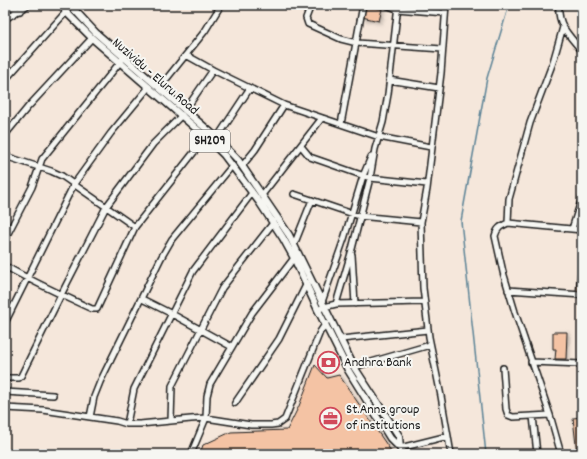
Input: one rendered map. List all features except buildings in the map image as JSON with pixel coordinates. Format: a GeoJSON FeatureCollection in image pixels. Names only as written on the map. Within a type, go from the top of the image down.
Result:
{"type":"FeatureCollection","features":[{"type":"Feature","properties":{"kind":"main road","name":"Nuzividu - Eluru Road"},"geometry":{"type":"LineString","coordinates":[[62,5],[66,12],[92,38],[160,87],[186,110],[208,134],[274,223],[294,258],[325,323]]}},
{"type":"Feature","properties":{"kind":"main road","name":"Nuzividu - Eluru Road"},"geometry":{"type":"LineString","coordinates":[[70,5],[149,87],[182,115],[208,134],[217,138],[242,166],[262,194],[294,245],[354,366],[399,436],[399,451]]}},
{"type":"Feature","properties":{"kind":"main road"},"geometry":{"type":"LineString","coordinates":[[325,323],[348,370],[390,438],[399,451],[404,454]]}},
{"type":"Feature","properties":{"kind":"street"},"geometry":{"type":"LineString","coordinates":[[7,5],[20,10]]}},
{"type":"Feature","properties":{"kind":"street"},"geometry":{"type":"LineString","coordinates":[[5,19],[28,5]]}},
{"type":"Feature","properties":{"kind":"street"},"geometry":{"type":"LineString","coordinates":[[160,87],[205,31],[221,5]]}},
{"type":"Feature","properties":{"kind":"street"},"geometry":{"type":"LineString","coordinates":[[303,5],[310,7],[306,18],[308,24],[341,39],[357,43],[442,50]]}},
{"type":"Feature","properties":{"kind":"street"},"geometry":{"type":"LineString","coordinates":[[341,124],[363,5]]}},
{"type":"Feature","properties":{"kind":"street"},"geometry":{"type":"LineString","coordinates":[[386,5],[445,13]]}},
{"type":"Feature","properties":{"kind":"street"},"geometry":{"type":"LineString","coordinates":[[446,5],[439,88],[421,222],[424,302],[430,345],[451,454]]}},
{"type":"Feature","properties":{"kind":"street"},"geometry":{"type":"LineString","coordinates":[[559,5],[560,20],[563,27],[582,51]]}},
{"type":"Feature","properties":{"kind":"street"},"geometry":{"type":"LineString","coordinates":[[318,310],[323,304],[363,176],[375,149],[383,122],[398,7]]}},
{"type":"Feature","properties":{"kind":"street"},"geometry":{"type":"LineString","coordinates":[[5,80],[66,12]]}},
{"type":"Feature","properties":{"kind":"street"},"geometry":{"type":"LineString","coordinates":[[508,223],[509,199],[530,122],[553,62],[563,27]]}},
{"type":"Feature","properties":{"kind":"street"},"geometry":{"type":"LineString","coordinates":[[5,135],[28,107],[92,38]]}},
{"type":"Feature","properties":{"kind":"street"},"geometry":{"type":"LineString","coordinates":[[186,55],[284,105],[379,137],[431,147]]}},
{"type":"Feature","properties":{"kind":"street"},"geometry":{"type":"LineString","coordinates":[[5,239],[27,197],[42,159],[122,59]]}},
{"type":"Feature","properties":{"kind":"street"},"geometry":{"type":"LineString","coordinates":[[186,110],[213,70]]}},
{"type":"Feature","properties":{"kind":"street"},"geometry":{"type":"LineString","coordinates":[[389,80],[439,88]]}},
{"type":"Feature","properties":{"kind":"street"},"geometry":{"type":"LineString","coordinates":[[5,323],[74,184],[112,132],[149,87]]}},
{"type":"Feature","properties":{"kind":"street"},"geometry":{"type":"LineString","coordinates":[[217,138],[250,88]]}},
{"type":"Feature","properties":{"kind":"street"},"geometry":{"type":"LineString","coordinates":[[242,166],[255,150],[284,105]]}},
{"type":"Feature","properties":{"kind":"street"},"geometry":{"type":"LineString","coordinates":[[5,378],[16,379],[21,376],[106,207],[154,144],[182,115]]}},
{"type":"Feature","properties":{"kind":"street"},"geometry":{"type":"LineString","coordinates":[[262,194],[322,118]]}},
{"type":"Feature","properties":{"kind":"street"},"geometry":{"type":"LineString","coordinates":[[5,266],[28,279],[92,309],[97,309],[135,227],[208,134]]}},
{"type":"Feature","properties":{"kind":"street"},"geometry":{"type":"LineString","coordinates":[[301,146],[310,157],[363,176],[427,184]]}},
{"type":"Feature","properties":{"kind":"street"},"geometry":{"type":"LineString","coordinates":[[336,304],[370,178],[375,149]]}},
{"type":"Feature","properties":{"kind":"street"},"geometry":{"type":"LineString","coordinates":[[5,156],[40,167],[62,176],[135,227]]}},
{"type":"Feature","properties":{"kind":"street"},"geometry":{"type":"LineString","coordinates":[[90,417],[94,397],[100,382],[161,258],[172,240],[232,166]]}},
{"type":"Feature","properties":{"kind":"street"},"geometry":{"type":"LineString","coordinates":[[127,424],[134,389],[193,271],[252,193]]}},
{"type":"Feature","properties":{"kind":"street"},"geometry":{"type":"LineString","coordinates":[[294,194],[359,216],[421,222]]}},
{"type":"Feature","properties":{"kind":"street"},"geometry":{"type":"LineString","coordinates":[[572,230],[582,198]]}},
{"type":"Feature","properties":{"kind":"street"},"geometry":{"type":"LineString","coordinates":[[294,245],[312,200]]}},
{"type":"Feature","properties":{"kind":"street"},"geometry":{"type":"LineString","coordinates":[[171,421],[172,386],[222,288],[274,223]]}},
{"type":"Feature","properties":{"kind":"street"},"geometry":{"type":"LineString","coordinates":[[561,454],[550,415],[502,272],[495,236],[496,231],[500,226],[508,223],[582,230]]}},
{"type":"Feature","properties":{"kind":"street"},"geometry":{"type":"LineString","coordinates":[[351,251],[355,304]]}},
{"type":"Feature","properties":{"kind":"street"},"geometry":{"type":"LineString","coordinates":[[191,454],[206,418],[207,396],[210,384],[252,313],[294,258]]}},
{"type":"Feature","properties":{"kind":"street"},"geometry":{"type":"LineString","coordinates":[[235,403],[278,339],[306,285]]}},
{"type":"Feature","properties":{"kind":"street"},"geometry":{"type":"LineString","coordinates":[[508,290],[582,295]]}},
{"type":"Feature","properties":{"kind":"street"},"geometry":{"type":"LineString","coordinates":[[142,299],[201,329],[232,347]]}},
{"type":"Feature","properties":{"kind":"street"},"geometry":{"type":"LineString","coordinates":[[323,304],[424,302]]}},
{"type":"Feature","properties":{"kind":"street"},"geometry":{"type":"LineString","coordinates":[[5,408],[43,410],[127,424],[191,418],[206,418],[262,425],[278,424],[285,419],[325,323],[332,320]]}},
{"type":"Feature","properties":{"kind":"street"},"geometry":{"type":"LineString","coordinates":[[341,339],[428,330]]}},
{"type":"Feature","properties":{"kind":"street"},"geometry":{"type":"LineString","coordinates":[[354,366],[430,345]]}},
{"type":"Feature","properties":{"kind":"street"},"geometry":{"type":"LineString","coordinates":[[531,362],[582,364]]}},
{"type":"Feature","properties":{"kind":"street"},"geometry":{"type":"LineString","coordinates":[[503,368],[506,409],[508,415],[513,417],[550,415]]}},
{"type":"Feature","properties":{"kind":"street"},"geometry":{"type":"LineString","coordinates":[[5,392],[53,395]]}},
{"type":"Feature","properties":{"kind":"street"},"geometry":{"type":"LineString","coordinates":[[533,416],[537,454]]}},
{"type":"Feature","properties":{"kind":"street"},"geometry":{"type":"LineString","coordinates":[[399,451],[448,436]]}},
{"type":"Feature","properties":{"kind":"waterway"},"geometry":{"type":"LineString","coordinates":[[486,454],[461,221],[487,78],[509,5]]}},
{"type":"Feature","properties":{"kind":"place","name":"Andhra Bank"},"geometry":{"type":"Point","coordinates":[329,363]}},
{"type":"Feature","properties":{"kind":"place","name":"St.Anns group of institutions"},"geometry":{"type":"Point","coordinates":[331,418]}}]}
